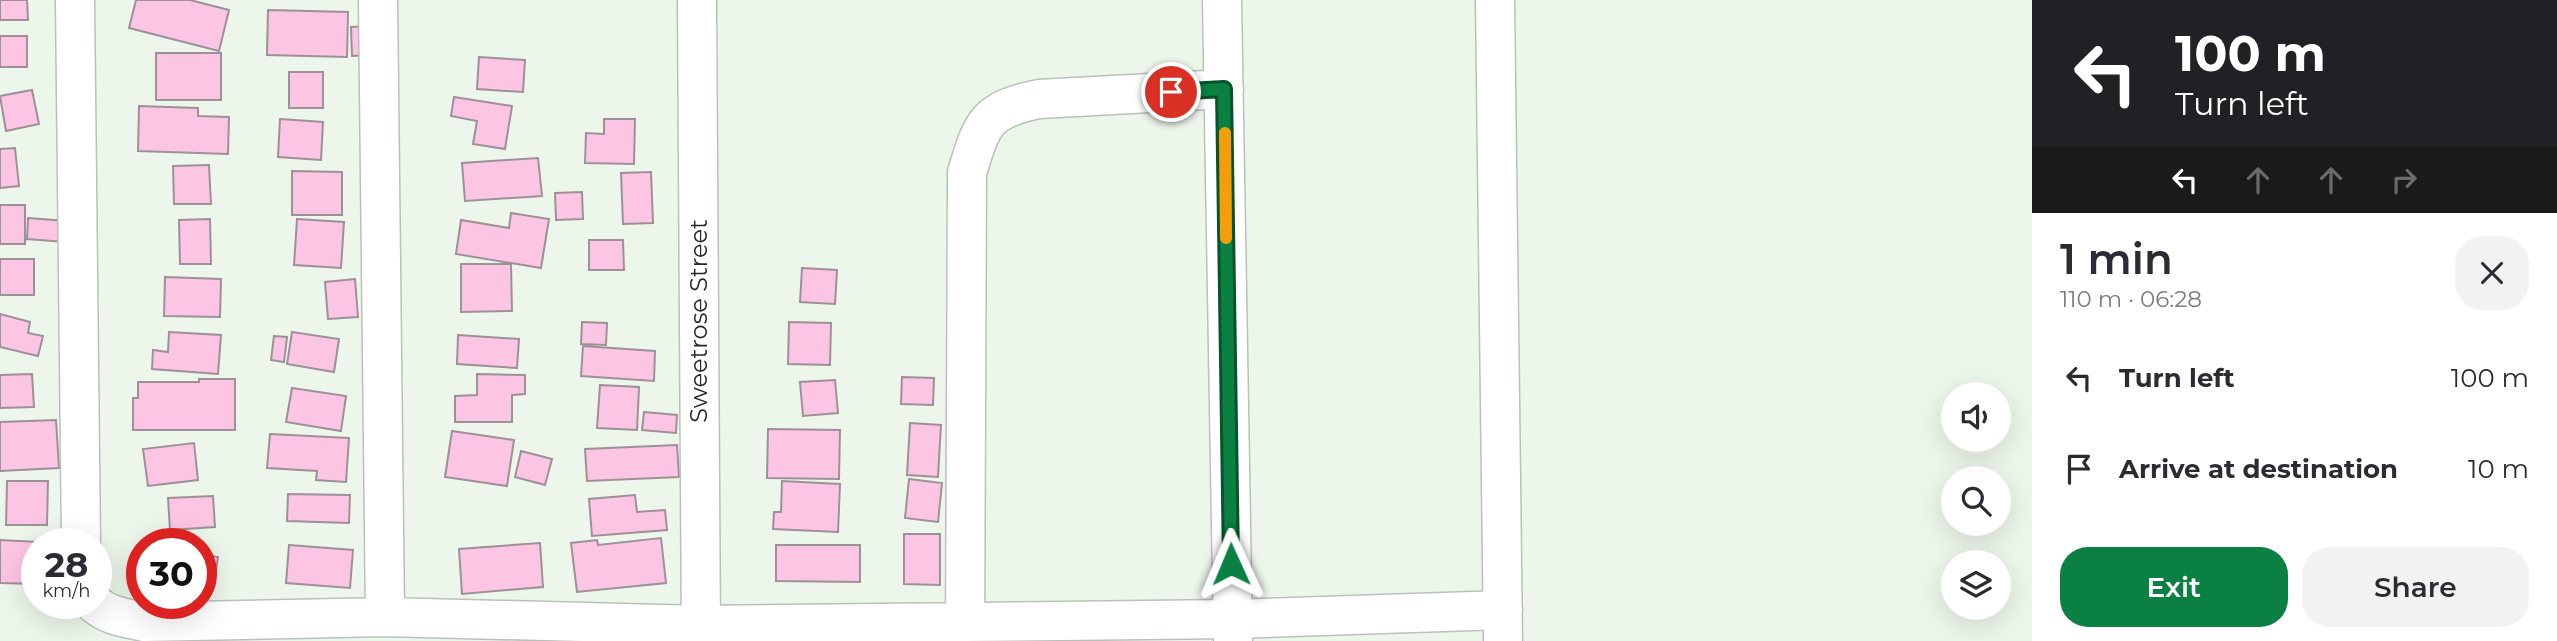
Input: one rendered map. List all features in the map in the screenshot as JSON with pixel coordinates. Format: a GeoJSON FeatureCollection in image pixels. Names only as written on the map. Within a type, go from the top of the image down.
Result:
{"type":"FeatureCollection","features":[{"type":"Feature","properties":{"kind":"street"},"geometry":{"type":"LineString","coordinates":[[75,0],[81,528]]}},
{"type":"Feature","properties":{"kind":"street"},"geometry":{"type":"LineString","coordinates":[[378,0],[385,617]]}},
{"type":"Feature","properties":{"kind":"street","name":"Sweetrose Street"},"geometry":{"type":"LineString","coordinates":[[697,0],[701,633]]}},
{"type":"Feature","properties":{"kind":"street"},"geometry":{"type":"LineString","coordinates":[[1222,0],[1233,630]]}},
{"type":"Feature","properties":{"kind":"street"},"geometry":{"type":"LineString","coordinates":[[112,613],[144,622],[385,617],[701,633],[1233,630],[1503,625],[1494,0]]}},
{"type":"Feature","properties":{"kind":"street"},"geometry":{"type":"LineString","coordinates":[[964,631],[967,173],[978,138],[990,117],[1010,105],[1039,99],[1224,89]]}},
{"type":"Feature","properties":{"kind":"building"},"geometry":{"type":"Polygon","coordinates":[[[0,0],[27,0],[28,20],[0,20],[0,0]]]}},
{"type":"Feature","properties":{"kind":"building"},"geometry":{"type":"Polygon","coordinates":[[[136,0],[190,0],[229,10],[219,51],[129,28],[136,0]]]}},
{"type":"Feature","properties":{"kind":"building"},"geometry":{"type":"Polygon","coordinates":[[[268,10],[348,12],[347,57],[267,55],[268,10]]]}},
{"type":"Feature","properties":{"kind":"building"},"geometry":{"type":"Polygon","coordinates":[[[368,26],[370,55],[352,56],[351,27],[368,26]]]}},
{"type":"Feature","properties":{"kind":"building"},"geometry":{"type":"Polygon","coordinates":[[[0,36],[27,36],[27,67],[0,67],[0,36]]]}},
{"type":"Feature","properties":{"kind":"building"},"geometry":{"type":"Polygon","coordinates":[[[156,53],[221,53],[221,100],[156,100],[156,53]]]}},
{"type":"Feature","properties":{"kind":"building"},"geometry":{"type":"Polygon","coordinates":[[[479,57],[525,60],[523,92],[477,89],[479,57]]]}},
{"type":"Feature","properties":{"kind":"building"},"geometry":{"type":"Polygon","coordinates":[[[289,72],[323,72],[323,108],[289,108],[289,72]]]}},
{"type":"Feature","properties":{"kind":"building"},"geometry":{"type":"Polygon","coordinates":[[[32,90],[39,124],[6,131],[0,96],[32,90]]]}},
{"type":"Feature","properties":{"kind":"building"},"geometry":{"type":"Polygon","coordinates":[[[454,97],[512,106],[505,149],[473,144],[477,121],[451,116],[454,97]]]}},
{"type":"Feature","properties":{"kind":"building"},"geometry":{"type":"Polygon","coordinates":[[[139,106],[198,108],[198,116],[229,117],[228,154],[138,151],[139,106]]]}},
{"type":"Feature","properties":{"kind":"building"},"geometry":{"type":"Polygon","coordinates":[[[280,119],[323,122],[321,160],[278,157],[280,119]]]}},
{"type":"Feature","properties":{"kind":"building"},"geometry":{"type":"Polygon","coordinates":[[[604,119],[635,119],[634,164],[585,163],[586,133],[604,134],[604,119]]]}},
{"type":"Feature","properties":{"kind":"building"},"geometry":{"type":"Polygon","coordinates":[[[15,148],[19,186],[0,188],[0,149],[15,148]]]}},
{"type":"Feature","properties":{"kind":"building"},"geometry":{"type":"Polygon","coordinates":[[[538,158],[542,196],[465,201],[462,163],[538,158]]]}},
{"type":"Feature","properties":{"kind":"building"},"geometry":{"type":"Polygon","coordinates":[[[209,165],[211,204],[174,204],[173,166],[209,165]]]}},
{"type":"Feature","properties":{"kind":"building"},"geometry":{"type":"Polygon","coordinates":[[[292,171],[342,172],[342,215],[292,215],[292,171]]]}},
{"type":"Feature","properties":{"kind":"building"},"geometry":{"type":"Polygon","coordinates":[[[651,172],[653,223],[623,224],[621,173],[651,172]]]}},
{"type":"Feature","properties":{"kind":"building"},"geometry":{"type":"Polygon","coordinates":[[[582,192],[583,219],[556,220],[555,193],[582,192]]]}},
{"type":"Feature","properties":{"kind":"building"},"geometry":{"type":"Polygon","coordinates":[[[0,205],[25,205],[25,244],[0,244],[0,205]]]}},
{"type":"Feature","properties":{"kind":"building"},"geometry":{"type":"Polygon","coordinates":[[[511,213],[549,219],[541,268],[456,254],[461,220],[509,228],[511,213]]]}},
{"type":"Feature","properties":{"kind":"building"},"geometry":{"type":"Polygon","coordinates":[[[28,218],[67,221],[65,242],[27,239],[28,218]]]}},
{"type":"Feature","properties":{"kind":"building"},"geometry":{"type":"Polygon","coordinates":[[[210,219],[211,264],[180,264],[179,220],[210,219]]]}},
{"type":"Feature","properties":{"kind":"building"},"geometry":{"type":"Polygon","coordinates":[[[297,219],[344,222],[341,268],[294,265],[297,219]]]}},
{"type":"Feature","properties":{"kind":"building"},"geometry":{"type":"Polygon","coordinates":[[[589,240],[623,240],[624,270],[589,270],[589,240]]]}},
{"type":"Feature","properties":{"kind":"building"},"geometry":{"type":"Polygon","coordinates":[[[0,259],[34,259],[34,295],[0,295],[0,259]]]}},
{"type":"Feature","properties":{"kind":"building"},"geometry":{"type":"Polygon","coordinates":[[[461,264],[511,264],[512,311],[461,312],[461,264]]]}},
{"type":"Feature","properties":{"kind":"building"},"geometry":{"type":"Polygon","coordinates":[[[802,268],[837,270],[835,304],[800,302],[802,268]]]}},
{"type":"Feature","properties":{"kind":"building"},"geometry":{"type":"Polygon","coordinates":[[[165,277],[221,279],[220,317],[164,316],[165,277]]]}},
{"type":"Feature","properties":{"kind":"building"},"geometry":{"type":"Polygon","coordinates":[[[355,279],[358,317],[328,319],[325,282],[355,279]]]}},
{"type":"Feature","properties":{"kind":"building"},"geometry":{"type":"Polygon","coordinates":[[[0,314],[30,322],[28,333],[43,336],[38,356],[0,347],[0,314]]]}},
{"type":"Feature","properties":{"kind":"building"},"geometry":{"type":"Polygon","coordinates":[[[582,322],[607,323],[606,345],[581,344],[582,322]]]}},
{"type":"Feature","properties":{"kind":"building"},"geometry":{"type":"Polygon","coordinates":[[[789,322],[831,323],[830,365],[788,364],[789,322]]]}},
{"type":"Feature","properties":{"kind":"building"},"geometry":{"type":"Polygon","coordinates":[[[169,332],[221,335],[218,374],[152,369],[153,350],[168,352],[169,332]]]}},
{"type":"Feature","properties":{"kind":"building"},"geometry":{"type":"Polygon","coordinates":[[[292,332],[339,339],[334,372],[287,364],[292,332]]]}},
{"type":"Feature","properties":{"kind":"building"},"geometry":{"type":"Polygon","coordinates":[[[458,335],[519,339],[517,368],[457,364],[458,335]]]}},
{"type":"Feature","properties":{"kind":"building"},"geometry":{"type":"Polygon","coordinates":[[[274,336],[287,337],[284,362],[271,360],[274,336]]]}},
{"type":"Feature","properties":{"kind":"building"},"geometry":{"type":"Polygon","coordinates":[[[583,346],[655,351],[654,381],[581,376],[583,346]]]}},
{"type":"Feature","properties":{"kind":"building"},"geometry":{"type":"Polygon","coordinates":[[[32,374],[34,407],[0,408],[0,375],[32,374]]]}},
{"type":"Feature","properties":{"kind":"building"},"geometry":{"type":"Polygon","coordinates":[[[477,374],[525,375],[525,394],[512,395],[512,422],[455,422],[455,396],[477,395],[477,374]]]}},
{"type":"Feature","properties":{"kind":"building"},"geometry":{"type":"Polygon","coordinates":[[[902,377],[934,378],[933,405],[901,404],[902,377]]]}},
{"type":"Feature","properties":{"kind":"building"},"geometry":{"type":"Polygon","coordinates":[[[199,379],[235,379],[235,430],[133,430],[133,398],[138,398],[138,382],[199,382],[199,379]]]}},
{"type":"Feature","properties":{"kind":"building"},"geometry":{"type":"Polygon","coordinates":[[[835,380],[838,413],[803,416],[800,382],[835,380]]]}},
{"type":"Feature","properties":{"kind":"building"},"geometry":{"type":"Polygon","coordinates":[[[600,385],[639,387],[637,430],[597,428],[600,385]]]}},
{"type":"Feature","properties":{"kind":"building"},"geometry":{"type":"Polygon","coordinates":[[[292,388],[346,396],[341,431],[286,422],[292,388]]]}},
{"type":"Feature","properties":{"kind":"building"},"geometry":{"type":"Polygon","coordinates":[[[644,412],[677,415],[676,433],[642,430],[644,412]]]}},
{"type":"Feature","properties":{"kind":"building"},"geometry":{"type":"Polygon","coordinates":[[[56,420],[59,468],[0,471],[0,422],[56,420]]]}},
{"type":"Feature","properties":{"kind":"building"},"geometry":{"type":"Polygon","coordinates":[[[910,423],[941,425],[938,477],[907,475],[910,423]]]}},
{"type":"Feature","properties":{"kind":"building"},"geometry":{"type":"Polygon","coordinates":[[[768,429],[840,430],[839,479],[767,478],[768,429]]]}},
{"type":"Feature","properties":{"kind":"building"},"geometry":{"type":"Polygon","coordinates":[[[452,431],[514,440],[507,486],[445,477],[452,431]]]}},
{"type":"Feature","properties":{"kind":"building"},"geometry":{"type":"Polygon","coordinates":[[[270,434],[349,438],[346,482],[316,480],[317,471],[267,468],[270,434]]]}},
{"type":"Feature","properties":{"kind":"building"},"geometry":{"type":"Polygon","coordinates":[[[194,443],[198,480],[148,486],[143,449],[194,443]]]}},
{"type":"Feature","properties":{"kind":"building"},"geometry":{"type":"Polygon","coordinates":[[[677,445],[679,477],[587,481],[585,449],[677,445]]]}},
{"type":"Feature","properties":{"kind":"building"},"geometry":{"type":"Polygon","coordinates":[[[521,451],[552,459],[545,485],[515,477],[521,451]]]}},
{"type":"Feature","properties":{"kind":"building"},"geometry":{"type":"Polygon","coordinates":[[[909,479],[942,483],[938,522],[905,518],[909,479]]]}},
{"type":"Feature","properties":{"kind":"building"},"geometry":{"type":"Polygon","coordinates":[[[7,481],[48,481],[47,525],[6,525],[7,481]]]}},
{"type":"Feature","properties":{"kind":"building"},"geometry":{"type":"Polygon","coordinates":[[[782,481],[840,484],[838,532],[773,529],[774,512],[781,512],[782,481]]]}},
{"type":"Feature","properties":{"kind":"building"},"geometry":{"type":"Polygon","coordinates":[[[288,494],[350,495],[349,523],[287,521],[288,494]]]}},
{"type":"Feature","properties":{"kind":"building"},"geometry":{"type":"Polygon","coordinates":[[[635,495],[637,512],[665,510],[667,530],[592,536],[589,499],[635,495]]]}},
{"type":"Feature","properties":{"kind":"building"},"geometry":{"type":"Polygon","coordinates":[[[213,496],[215,527],[170,528],[168,498],[213,496]]]}},
{"type":"Feature","properties":{"kind":"building"},"geometry":{"type":"Polygon","coordinates":[[[904,534],[940,534],[940,585],[904,584],[904,534]]]}},
{"type":"Feature","properties":{"kind":"building"},"geometry":{"type":"Polygon","coordinates":[[[661,538],[666,583],[577,592],[571,543],[597,540],[598,545],[661,538]]]}},
{"type":"Feature","properties":{"kind":"building"},"geometry":{"type":"Polygon","coordinates":[[[0,540],[21,541],[21,584],[0,583],[0,540]]]}},
{"type":"Feature","properties":{"kind":"building"},"geometry":{"type":"Polygon","coordinates":[[[540,543],[543,587],[462,594],[459,549],[540,543]]]}},
{"type":"Feature","properties":{"kind":"building"},"geometry":{"type":"Polygon","coordinates":[[[289,545],[353,550],[350,588],[286,583],[289,545]]]}},
{"type":"Feature","properties":{"kind":"building"},"geometry":{"type":"Polygon","coordinates":[[[776,545],[860,545],[860,582],[776,581],[776,545]]]}},
{"type":"Feature","properties":{"kind":"slow traffic"},"geometry":{"type":"LineString","coordinates":[[1225,133],[1226,238]]}},
{"type":"Feature","properties":{"kind":"route"},"geometry":{"type":"LineString","coordinates":[[1171,92],[1224,89],[1231,564]]}}]}
